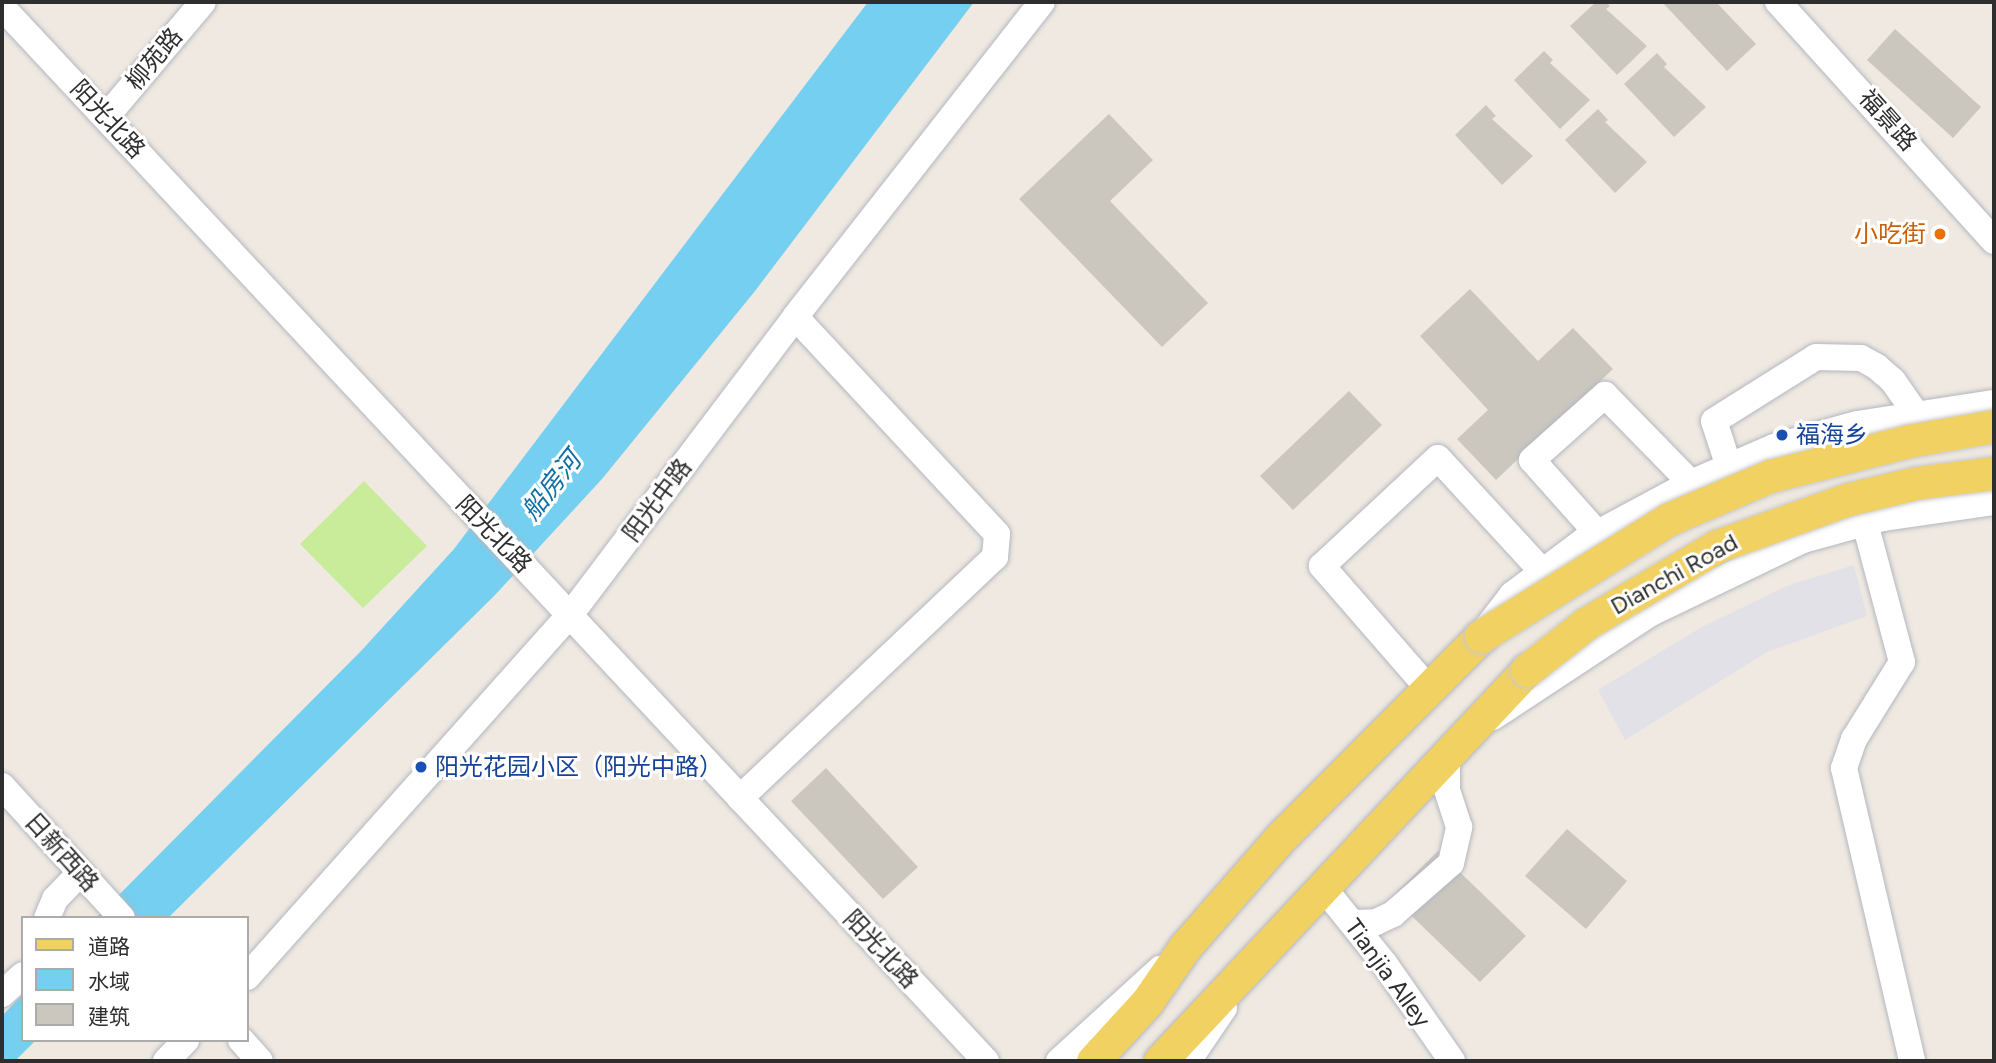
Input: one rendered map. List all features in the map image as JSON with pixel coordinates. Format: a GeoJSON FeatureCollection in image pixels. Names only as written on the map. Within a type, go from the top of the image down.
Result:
{"type":"FeatureCollection","features":[{"type":"Feature","properties":{"kind":"main road","name":"Dianchi Road"},"geometry":{"type":"LineString","coordinates":[[1098,1056],[1147,1002],[1185,947],[1282,836],[1481,636],[1669,519],[1770,476],[1908,441],[1994,426]]}},
{"type":"Feature","properties":{"kind":"main road","name":"Dianchi Road"},"geometry":{"type":"LineString","coordinates":[[1160,1061],[1527,670],[1587,623],[1717,546],[1849,499],[1916,483],[1994,471]]}},
{"type":"Feature","properties":{"kind":"street","name":"柳苑路"},"geometry":{"type":"LineString","coordinates":[[106,117],[203,2]]}},
{"type":"Feature","properties":{"kind":"street","name":"阳光中路"},"geometry":{"type":"LineString","coordinates":[[248,976],[570,615],[794,317],[1042,2]]}},
{"type":"Feature","properties":{"kind":"street","name":"福景路"},"geometry":{"type":"LineString","coordinates":[[1778,2],[1994,241]]}},
{"type":"Feature","properties":{"kind":"street","name":"阳光北路"},"geometry":{"type":"LineString","coordinates":[[2,7],[986,1061]]}},
{"type":"Feature","properties":{"kind":"street"},"geometry":{"type":"LineString","coordinates":[[740,798],[995,557],[997,534],[794,317]]}},
{"type":"Feature","properties":{"kind":"street"},"geometry":{"type":"LineString","coordinates":[[1729,467],[1714,421],[1816,357],[1861,358],[1893,380],[1915,412]]}},
{"type":"Feature","properties":{"kind":"street"},"geometry":{"type":"LineString","coordinates":[[1598,534],[1531,460],[1605,395],[1691,483]]}},
{"type":"Feature","properties":{"kind":"street","name":"Dianchi Road"},"geometry":{"type":"LineString","coordinates":[[1481,636],[1512,595],[1543,572],[1598,534],[1691,483],[1784,444],[1915,412],[1994,402]]}},
{"type":"Feature","properties":{"kind":"street"},"geometry":{"type":"LineString","coordinates":[[1959,406],[1985,425],[1994,446]]}},
{"type":"Feature","properties":{"kind":"street"},"geometry":{"type":"LineString","coordinates":[[1428,688],[1322,566],[1438,458],[1543,572]]}},
{"type":"Feature","properties":{"kind":"street"},"geometry":{"type":"LineString","coordinates":[[1983,503],[1994,471]]}},
{"type":"Feature","properties":{"kind":"street","name":"Dianchi Road"},"geometry":{"type":"LineString","coordinates":[[1474,729],[1651,613],[1723,574],[1803,540],[1865,523],[1983,503]]}},
{"type":"Feature","properties":{"kind":"street"},"geometry":{"type":"LineString","coordinates":[[1865,523],[1902,662],[1854,738],[1844,768],[1912,1061]]}},
{"type":"Feature","properties":{"kind":"street"},"geometry":{"type":"LineString","coordinates":[[1353,923],[1376,922],[1393,914],[1451,863],[1458,827],[1447,789],[1447,757]]}},
{"type":"Feature","properties":{"kind":"street","name":"日新西路"},"geometry":{"type":"LineString","coordinates":[[2,786],[120,916]]}},
{"type":"Feature","properties":{"kind":"street"},"geometry":{"type":"LineString","coordinates":[[48,916],[55,899],[81,873]]}},
{"type":"Feature","properties":{"kind":"street","name":"Tianjia Alley"},"geometry":{"type":"LineString","coordinates":[[1322,886],[1353,923],[1452,1061]]}},
{"type":"Feature","properties":{"kind":"street","name":"Dianchi Road"},"geometry":{"type":"LineString","coordinates":[[1059,1061],[1185,947]]}},
{"type":"Feature","properties":{"kind":"street","name":"Dianchi Road"},"geometry":{"type":"LineString","coordinates":[[1188,1061],[1262,950]]}},
{"type":"Feature","properties":{"kind":"street"},"geometry":{"type":"LineString","coordinates":[[2,994],[21,977]]}},
{"type":"Feature","properties":{"kind":"street"},"geometry":{"type":"LineString","coordinates":[[166,1061],[184,1042]]}},
{"type":"Feature","properties":{"kind":"street"},"geometry":{"type":"LineString","coordinates":[[243,1042],[260,1061]]}},
{"type":"Feature","properties":{"kind":"shaded area"},"geometry":{"type":"Polygon","coordinates":[[[1854,565],[1867,616],[1767,652],[1625,740],[1598,690],[1700,628],[1789,585],[1854,565]]]}},
{"type":"Feature","properties":{"kind":"green space"},"geometry":{"type":"Polygon","coordinates":[[[364,481],[427,546],[363,608],[300,544],[364,481]]]}},
{"type":"Feature","properties":{"kind":"water","name":"船房河"},"geometry":{"type":"Polygon","coordinates":[[[868,2],[974,2],[755,291],[602,479],[495,595],[170,916],[98,916],[362,650],[454,549],[868,2]]]}},
{"type":"Feature","properties":{"kind":"water"},"geometry":{"type":"Polygon","coordinates":[[[21,996],[21,1042],[34,1042],[15,1061],[2,1061],[2,1016],[21,996]]]}},
{"type":"Feature","properties":{"kind":"building"},"geometry":{"type":"Polygon","coordinates":[[[1596,2],[1606,2],[1610,6],[1606,9],[1647,46],[1617,75],[1570,26],[1596,2]]]}},
{"type":"Feature","properties":{"kind":"building"},"geometry":{"type":"Polygon","coordinates":[[[1662,2],[1716,2],[1756,44],[1727,71],[1662,2]]]}},
{"type":"Feature","properties":{"kind":"building"},"geometry":{"type":"Polygon","coordinates":[[[1895,29],[1981,107],[1953,138],[1867,60],[1895,29]]]}},
{"type":"Feature","properties":{"kind":"building"},"geometry":{"type":"Polygon","coordinates":[[[1544,51],[1553,60],[1550,63],[1590,100],[1560,129],[1514,80],[1544,51]]]}},
{"type":"Feature","properties":{"kind":"building"},"geometry":{"type":"Polygon","coordinates":[[[1657,53],[1667,64],[1664,67],[1706,107],[1674,137],[1624,84],[1657,53]]]}},
{"type":"Feature","properties":{"kind":"building"},"geometry":{"type":"Polygon","coordinates":[[[1486,105],[1496,116],[1492,119],[1533,156],[1502,185],[1455,135],[1486,105]]]}},
{"type":"Feature","properties":{"kind":"building"},"geometry":{"type":"Polygon","coordinates":[[[1598,109],[1608,120],[1605,122],[1647,162],[1615,193],[1565,140],[1598,109]]]}},
{"type":"Feature","properties":{"kind":"building"},"geometry":{"type":"Polygon","coordinates":[[[1109,114],[1153,160],[1110,201],[1208,303],[1162,347],[1019,199],[1109,114]]]}},
{"type":"Feature","properties":{"kind":"building"},"geometry":{"type":"Polygon","coordinates":[[[1470,289],[1538,361],[1573,328],[1613,369],[1496,480],[1457,439],[1488,410],[1420,336],[1470,289]]]}},
{"type":"Feature","properties":{"kind":"building"},"geometry":{"type":"Polygon","coordinates":[[[1349,391],[1382,425],[1293,510],[1260,476],[1349,391]]]}},
{"type":"Feature","properties":{"kind":"building"},"geometry":{"type":"Polygon","coordinates":[[[826,768],[918,867],[883,899],[791,801],[826,768]]]}},
{"type":"Feature","properties":{"kind":"building"},"geometry":{"type":"Polygon","coordinates":[[[1567,829],[1627,881],[1586,929],[1525,876],[1567,829]]]}},
{"type":"Feature","properties":{"kind":"building"},"geometry":{"type":"Polygon","coordinates":[[[1438,851],[1526,936],[1480,982],[1392,897],[1438,851]]]}},
{"type":"Feature","properties":{"kind":"place","name":"小吃街"},"geometry":{"type":"Point","coordinates":[1940,234]}},
{"type":"Feature","properties":{"kind":"place","name":"福海乡"},"geometry":{"type":"Point","coordinates":[1782,435]}},
{"type":"Feature","properties":{"kind":"place","name":"阳光花园小区（阳光中路）"},"geometry":{"type":"Point","coordinates":[421,767]}}]}
